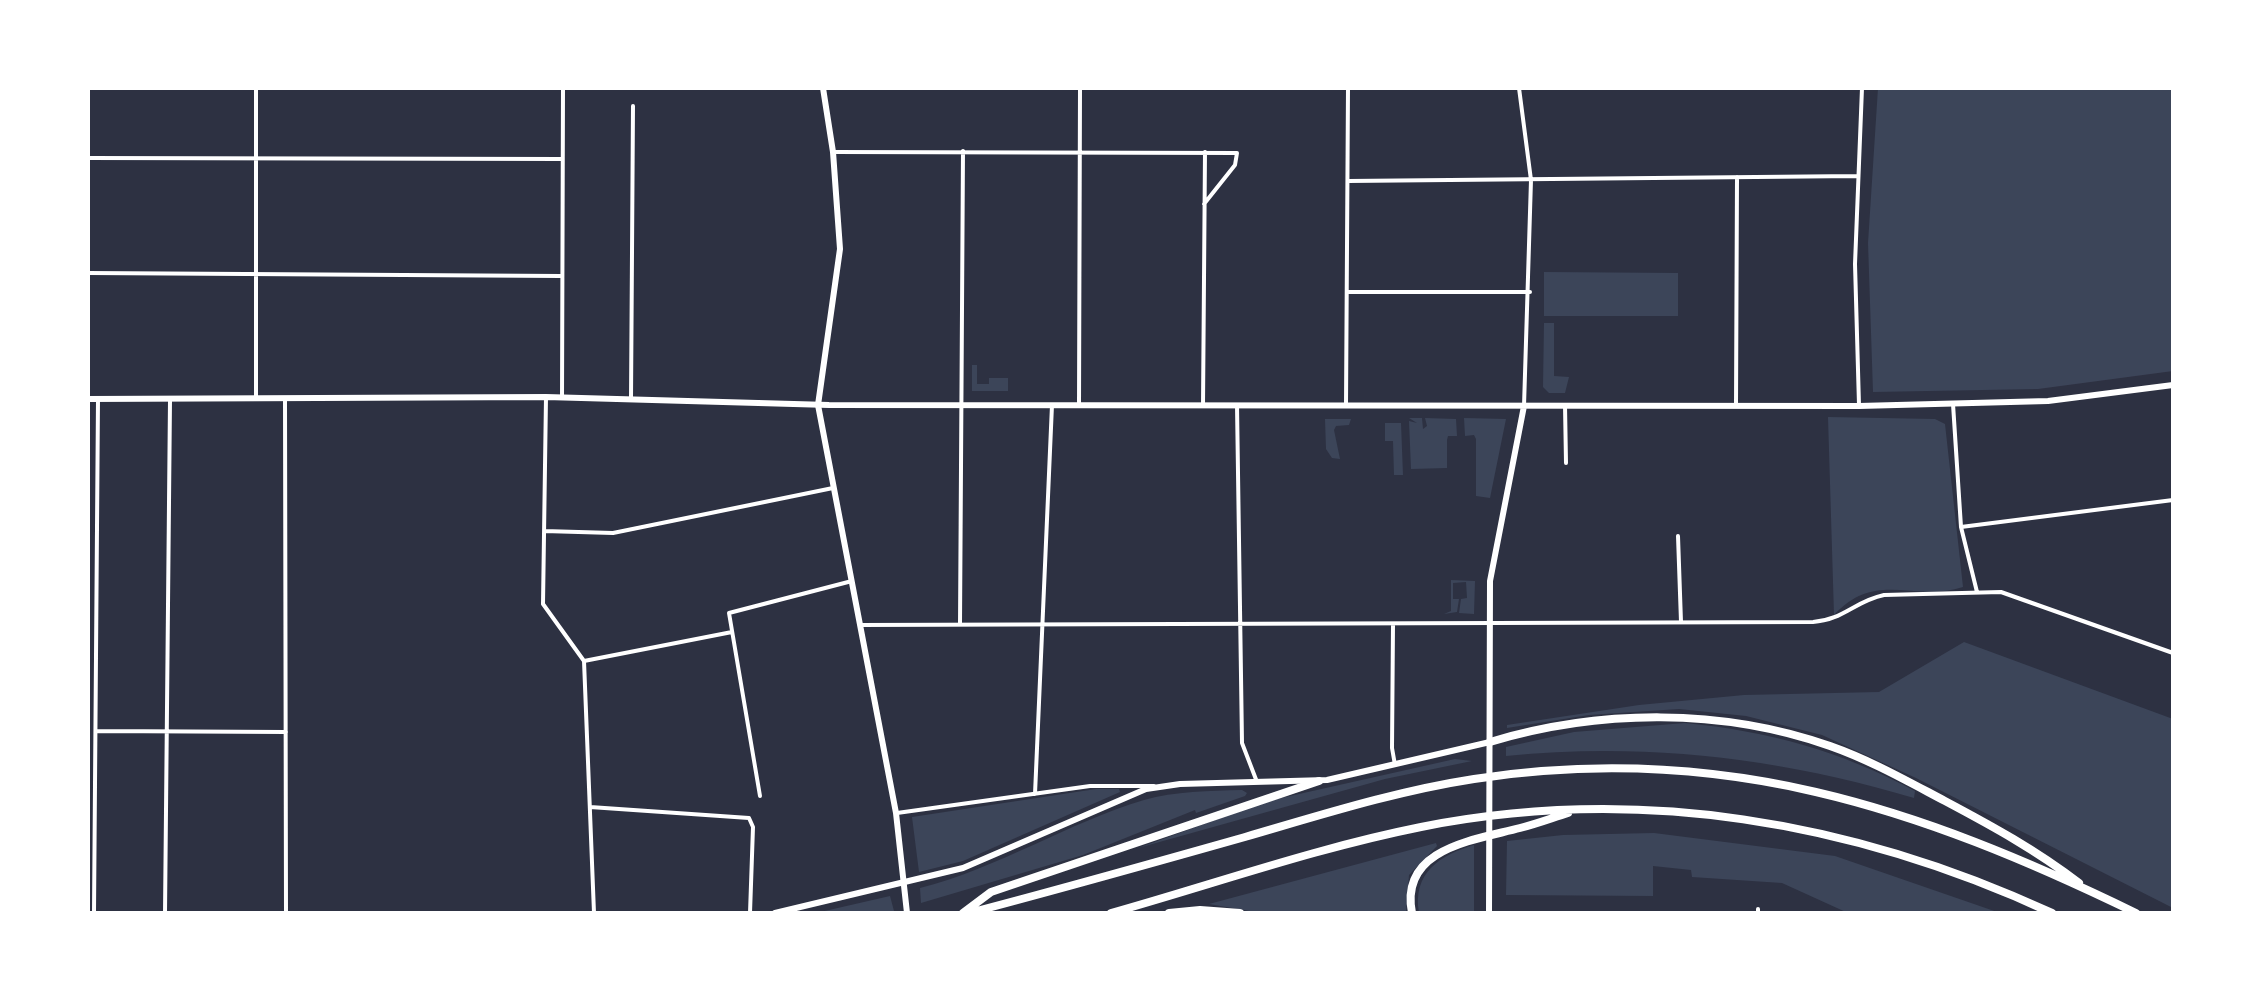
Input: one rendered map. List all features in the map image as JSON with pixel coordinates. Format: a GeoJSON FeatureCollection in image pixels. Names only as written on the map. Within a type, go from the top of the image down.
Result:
{"type":"FeatureCollection","features":[{"type":"Feature","properties":{"kind":"highway"},"geometry":{"type":"LineString","coordinates":[[1490,742],[1578,723],[1680,717],[1781,731],[1847,752],[1896,775],[2034,849],[2089,890]]}},
{"type":"Feature","properties":{"kind":"highway"},"geometry":{"type":"LineString","coordinates":[[966,913],[1373,800],[1459,782],[1519,774],[1653,770],[1792,786],[1878,806],[1944,828],[2136,913]]}},
{"type":"Feature","properties":{"kind":"highway"},"geometry":{"type":"LineString","coordinates":[[966,913],[991,892],[1319,781]]}},
{"type":"Feature","properties":{"kind":"highway"},"geometry":{"type":"LineString","coordinates":[[1412,913],[1410,891],[1419,870],[1433,856],[1461,843],[1577,810]]}},
{"type":"Feature","properties":{"kind":"highway"},"geometry":{"type":"LineString","coordinates":[[1111,913],[1348,845],[1460,820],[1577,810],[1700,813],[1823,832],[1926,861],[2052,913]]}},
{"type":"Feature","properties":{"kind":"highway"},"geometry":{"type":"LineString","coordinates":[[1169,913],[1240,913]]}},
{"type":"Feature","properties":{"kind":"main road"},"geometry":{"type":"LineString","coordinates":[[823,88],[833,152],[840,249],[818,405],[896,813],[907,913]]}},
{"type":"Feature","properties":{"kind":"main road"},"geometry":{"type":"LineString","coordinates":[[88,399],[546,397],[818,405],[1859,406],[2048,401],[2173,385]]}},
{"type":"Feature","properties":{"kind":"main road"},"geometry":{"type":"LineString","coordinates":[[1489,913],[1490,621],[1494,556],[1524,406]]}},
{"type":"Feature","properties":{"kind":"main road"},"geometry":{"type":"LineString","coordinates":[[775,913],[963,868],[1108,803],[1160,786],[1319,781],[1490,742]]}},
{"type":"Feature","properties":{"kind":"street"},"geometry":{"type":"LineString","coordinates":[[256,88],[256,398]]}},
{"type":"Feature","properties":{"kind":"street"},"geometry":{"type":"LineString","coordinates":[[562,398],[563,88]]}},
{"type":"Feature","properties":{"kind":"street"},"geometry":{"type":"LineString","coordinates":[[1079,405],[1080,88]]}},
{"type":"Feature","properties":{"kind":"street"},"geometry":{"type":"LineString","coordinates":[[1346,405],[1348,88]]}},
{"type":"Feature","properties":{"kind":"street"},"geometry":{"type":"LineString","coordinates":[[1519,88],[1531,180],[1530,292],[1524,406]]}},
{"type":"Feature","properties":{"kind":"street"},"geometry":{"type":"LineString","coordinates":[[1859,406],[1855,264],[1862,88]]}},
{"type":"Feature","properties":{"kind":"street"},"geometry":{"type":"LineString","coordinates":[[631,399],[633,106]]}},
{"type":"Feature","properties":{"kind":"street"},"geometry":{"type":"LineString","coordinates":[[960,625],[963,151]]}},
{"type":"Feature","properties":{"kind":"street"},"geometry":{"type":"LineString","coordinates":[[1203,406],[1205,151]]}},
{"type":"Feature","properties":{"kind":"street"},"geometry":{"type":"LineString","coordinates":[[833,152],[1233,151],[1238,155],[1204,204]]}},
{"type":"Feature","properties":{"kind":"street"},"geometry":{"type":"LineString","coordinates":[[88,158],[562,159]]}},
{"type":"Feature","properties":{"kind":"street"},"geometry":{"type":"LineString","coordinates":[[1348,181],[1857,176]]}},
{"type":"Feature","properties":{"kind":"street"},"geometry":{"type":"LineString","coordinates":[[1736,406],[1737,177]]}},
{"type":"Feature","properties":{"kind":"street"},"geometry":{"type":"LineString","coordinates":[[88,273],[561,276]]}},
{"type":"Feature","properties":{"kind":"street"},"geometry":{"type":"LineString","coordinates":[[1347,292],[1530,292]]}},
{"type":"Feature","properties":{"kind":"street"},"geometry":{"type":"LineString","coordinates":[[546,397],[543,604],[584,661],[594,913]]}},
{"type":"Feature","properties":{"kind":"street"},"geometry":{"type":"LineString","coordinates":[[94,913],[98,399]]}},
{"type":"Feature","properties":{"kind":"street"},"geometry":{"type":"LineString","coordinates":[[285,399],[286,913]]}},
{"type":"Feature","properties":{"kind":"street"},"geometry":{"type":"LineString","coordinates":[[165,913],[170,400]]}},
{"type":"Feature","properties":{"kind":"street"},"geometry":{"type":"LineString","coordinates":[[1953,404],[1961,527],[1977,592]]}},
{"type":"Feature","properties":{"kind":"street"},"geometry":{"type":"LineString","coordinates":[[1035,794],[1052,405]]}},
{"type":"Feature","properties":{"kind":"street"},"geometry":{"type":"LineString","coordinates":[[1237,405],[1242,743],[1257,782]]}},
{"type":"Feature","properties":{"kind":"street"},"geometry":{"type":"LineString","coordinates":[[1565,405],[1566,463]]}},
{"type":"Feature","properties":{"kind":"street"},"geometry":{"type":"LineString","coordinates":[[544,531],[613,533],[833,488]]}},
{"type":"Feature","properties":{"kind":"street"},"geometry":{"type":"LineString","coordinates":[[1961,527],[2173,500]]}},
{"type":"Feature","properties":{"kind":"street"},"geometry":{"type":"LineString","coordinates":[[1678,536],[1681,622]]}},
{"type":"Feature","properties":{"kind":"street"},"geometry":{"type":"LineString","coordinates":[[760,796],[729,613],[852,581]]}},
{"type":"Feature","properties":{"kind":"street"},"geometry":{"type":"LineString","coordinates":[[860,625],[1832,621],[1876,597],[1977,592],[2014,595],[2173,653]]}},
{"type":"Feature","properties":{"kind":"street"},"geometry":{"type":"LineString","coordinates":[[1393,625],[1392,748],[1395,765]]}},
{"type":"Feature","properties":{"kind":"street"},"geometry":{"type":"LineString","coordinates":[[584,661],[732,632]]}},
{"type":"Feature","properties":{"kind":"street"},"geometry":{"type":"LineString","coordinates":[[96,731],[286,732]]}},
{"type":"Feature","properties":{"kind":"street"},"geometry":{"type":"LineString","coordinates":[[896,813],[1117,784],[1160,786]]}},
{"type":"Feature","properties":{"kind":"street"},"geometry":{"type":"LineString","coordinates":[[590,807],[749,818],[753,827],[750,913]]}},
{"type":"Feature","properties":{"kind":"shaded area"},"geometry":{"type":"Polygon","coordinates":[[[1878,88],[2173,88],[2173,371],[2038,389],[1873,392],[1868,243],[1878,88]]]}},
{"type":"Feature","properties":{"kind":"shaded area"},"geometry":{"type":"Polygon","coordinates":[[[1544,272],[1678,273],[1678,316],[1544,316],[1544,272]]]}},
{"type":"Feature","properties":{"kind":"shaded area"},"geometry":{"type":"Polygon","coordinates":[[[1544,323],[1554,323],[1554,376],[1569,377],[1565,393],[1549,393],[1543,387],[1544,323]]]}},
{"type":"Feature","properties":{"kind":"shaded area"},"geometry":{"type":"Polygon","coordinates":[[[972,365],[977,365],[977,384],[989,384],[989,378],[1008,378],[1008,391],[972,391],[972,365]]]}},
{"type":"Feature","properties":{"kind":"shaded area"},"geometry":{"type":"Polygon","coordinates":[[[1828,417],[1935,419],[1945,424],[1963,587],[1945,591],[1880,590],[1865,593],[1834,615],[1828,417]]]}},
{"type":"Feature","properties":{"kind":"shaded area"},"geometry":{"type":"Polygon","coordinates":[[[1409,418],[1422,418],[1423,429],[1427,426],[1425,418],[1456,419],[1457,436],[1448,436],[1447,440],[1447,468],[1411,469],[1409,421],[1417,423],[1409,418]]]}},
{"type":"Feature","properties":{"kind":"shaded area"},"geometry":{"type":"Polygon","coordinates":[[[1464,418],[1506,419],[1490,498],[1476,496],[1476,439],[1474,435],[1465,436],[1464,418]]]}},
{"type":"Feature","properties":{"kind":"shaded area"},"geometry":{"type":"Polygon","coordinates":[[[1325,419],[1351,419],[1349,425],[1336,426],[1334,430],[1340,459],[1332,458],[1326,449],[1325,419]]]}},
{"type":"Feature","properties":{"kind":"shaded area"},"geometry":{"type":"Polygon","coordinates":[[[1385,423],[1401,423],[1403,475],[1394,475],[1393,441],[1385,441],[1385,423]]]}},
{"type":"Feature","properties":{"kind":"shaded area"},"geometry":{"type":"Polygon","coordinates":[[[1451,580],[1475,581],[1474,614],[1459,613],[1461,599],[1467,598],[1466,582],[1453,583],[1453,599],[1459,599],[1457,612],[1444,614],[1451,611],[1451,580]]]}},
{"type":"Feature","properties":{"kind":"shaded area"},"geometry":{"type":"Polygon","coordinates":[[[1964,642],[2173,719],[2173,908],[1916,778],[1822,735],[1746,716],[1679,709],[1589,715],[1507,728],[1507,725],[1639,705],[1744,695],[1879,692],[1964,642]]]}},
{"type":"Feature","properties":{"kind":"shaded area"},"geometry":{"type":"Polygon","coordinates":[[[1685,723],[1775,737],[1832,754],[1915,791],[1914,798],[1813,773],[1712,757],[1610,751],[1506,756],[1506,747],[1574,732],[1685,723]]]}},
{"type":"Feature","properties":{"kind":"shaded area"},"geometry":{"type":"Polygon","coordinates":[[[1455,759],[1472,761],[1385,779],[1138,848],[1268,801],[1455,759]]]}},
{"type":"Feature","properties":{"kind":"shaded area"},"geometry":{"type":"Polygon","coordinates":[[[1096,789],[1119,789],[1120,792],[963,861],[919,872],[912,817],[1096,789]]]}},
{"type":"Feature","properties":{"kind":"shaded area"},"geometry":{"type":"Polygon","coordinates":[[[1242,790],[1247,793],[1245,796],[1196,813],[1195,810],[1083,855],[921,903],[920,888],[978,869],[1144,800],[1193,792],[1242,790]]]}},
{"type":"Feature","properties":{"kind":"shaded area"},"geometry":{"type":"Polygon","coordinates":[[[1654,833],[1835,856],[2000,913],[1848,913],[1782,883],[1692,877],[1691,870],[1653,866],[1653,896],[1506,895],[1507,841],[1563,835],[1654,833]]]}},
{"type":"Feature","properties":{"kind":"shaded area"},"geometry":{"type":"Polygon","coordinates":[[[1436,843],[1437,846],[1409,875],[1406,913],[1261,913],[1209,904],[1436,843]]]}},
{"type":"Feature","properties":{"kind":"shaded area"},"geometry":{"type":"Polygon","coordinates":[[[1474,845],[1474,913],[1419,913],[1420,887],[1431,868],[1450,854],[1474,845]]]}},
{"type":"Feature","properties":{"kind":"shaded area"},"geometry":{"type":"Polygon","coordinates":[[[890,896],[894,911],[816,913],[890,896]]]}}]}
